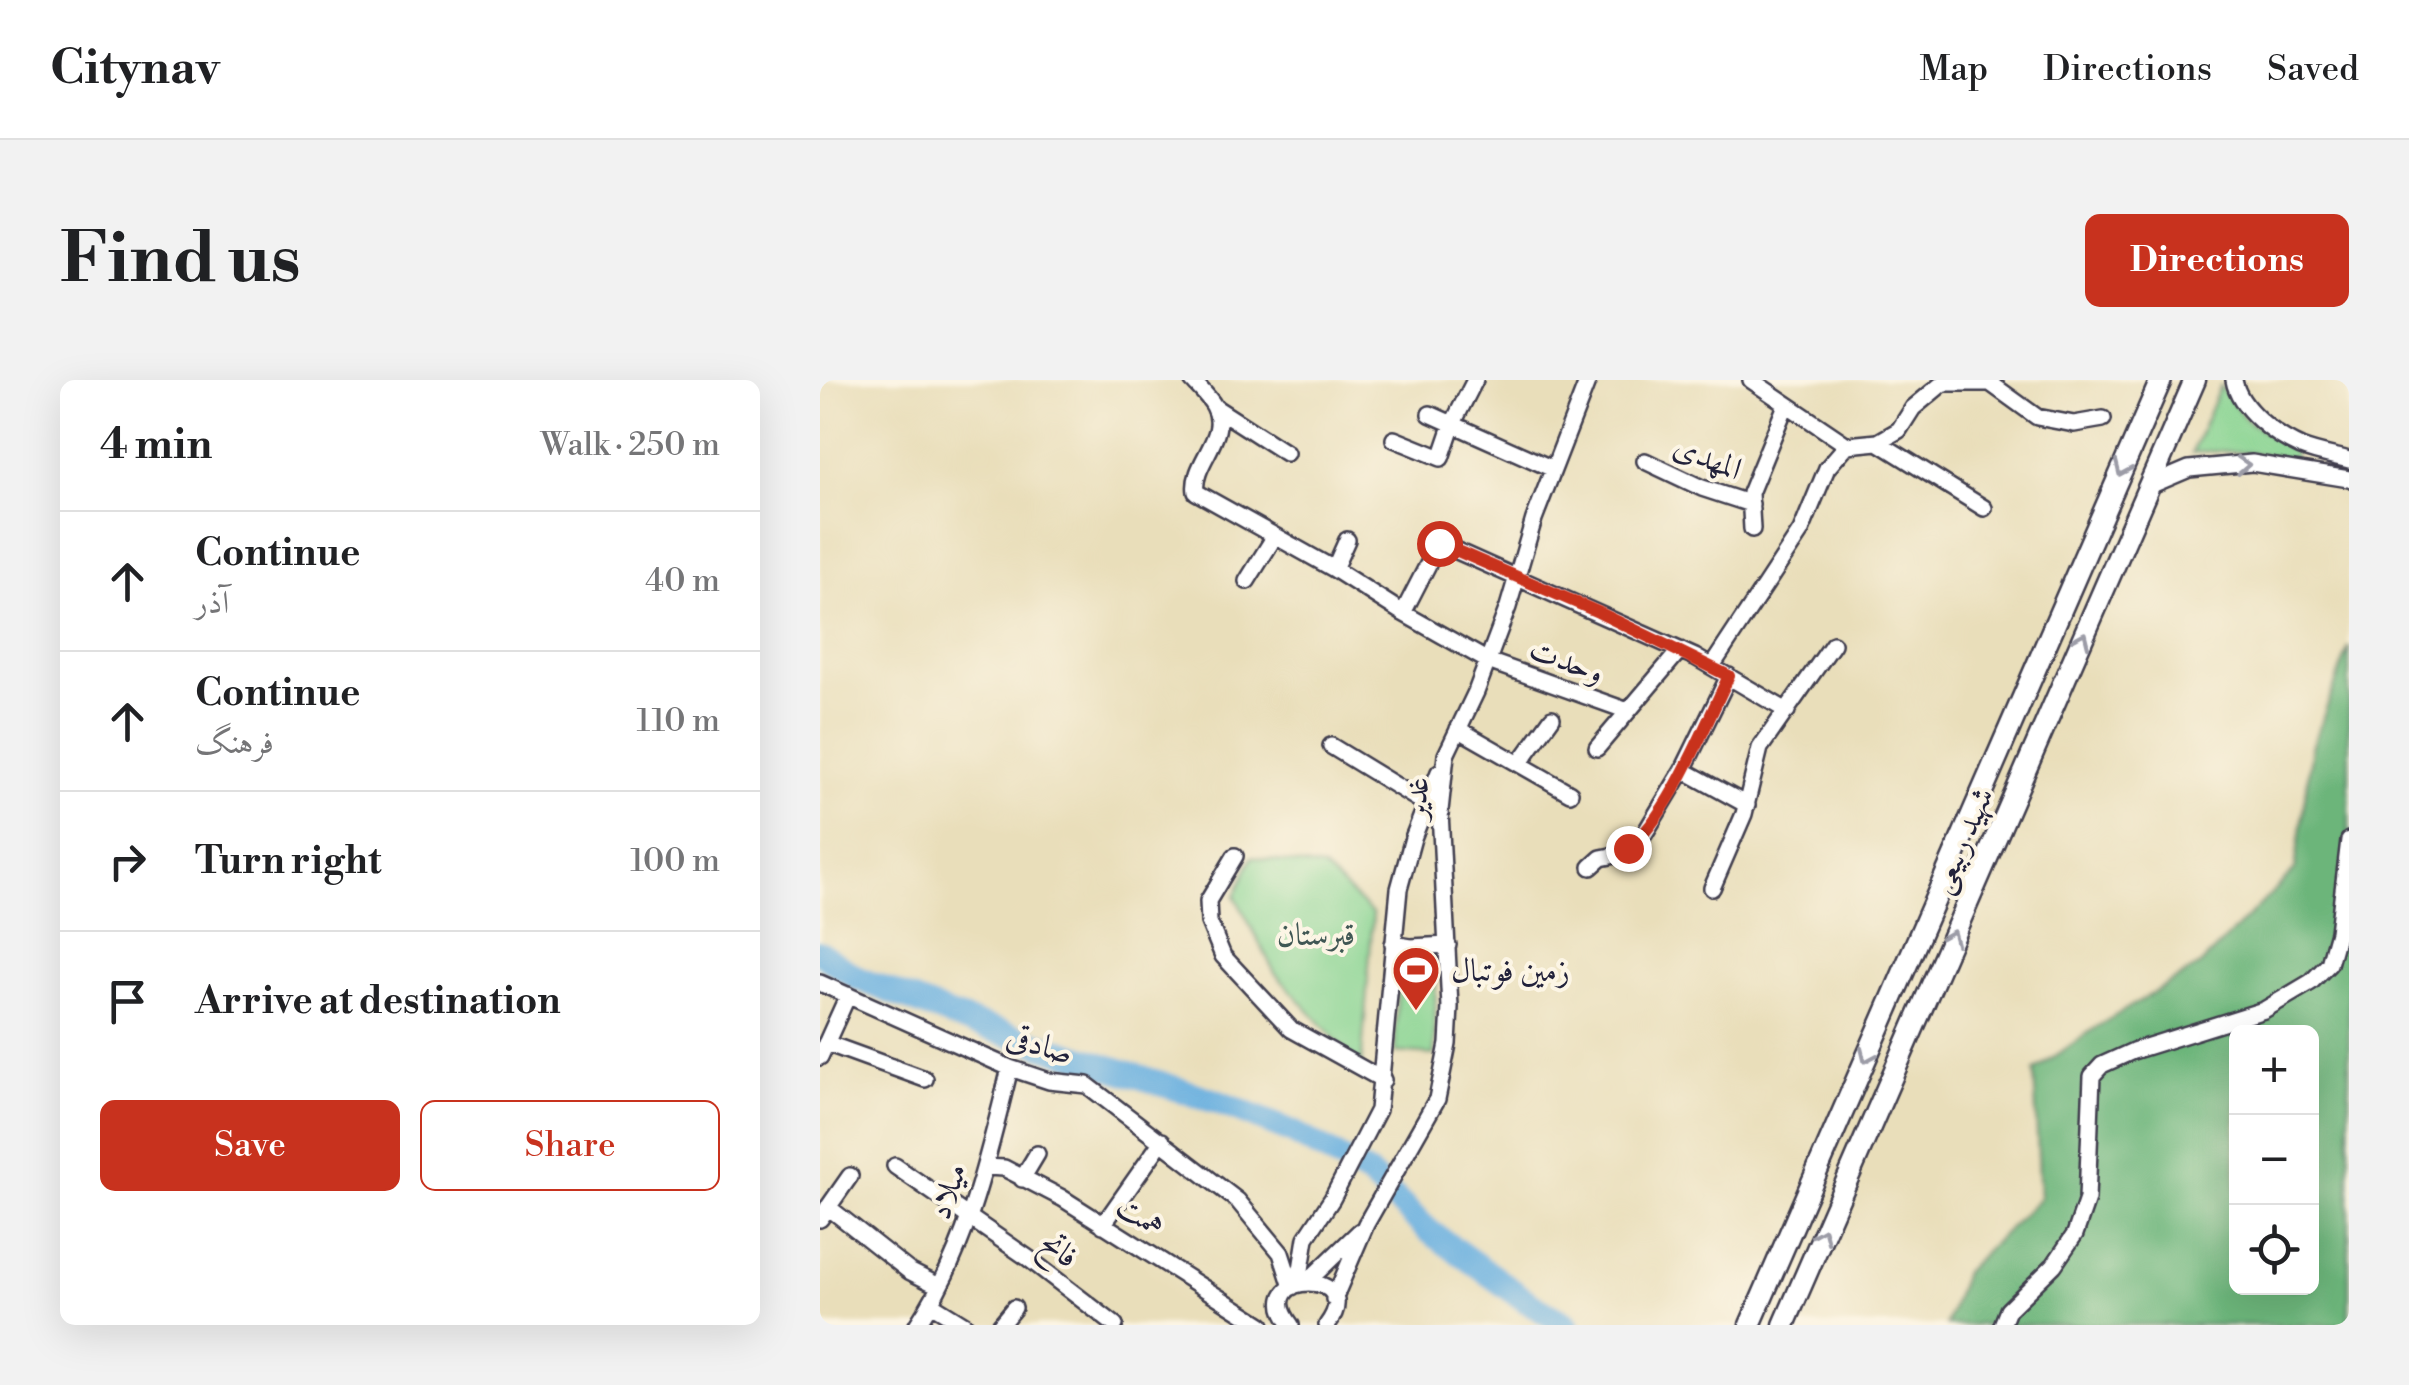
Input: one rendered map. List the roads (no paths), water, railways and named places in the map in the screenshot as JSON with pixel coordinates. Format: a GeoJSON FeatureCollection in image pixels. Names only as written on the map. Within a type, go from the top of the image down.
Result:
{"type":"FeatureCollection","features":[{"type":"Feature","properties":{"kind":"main road","name":"شهید ربیعی"},"geometry":{"type":"LineString","coordinates":[[1750,1325],[2161,380]]}},
{"type":"Feature","properties":{"kind":"main road","name":"شهید ربیعی"},"geometry":{"type":"LineString","coordinates":[[1784,1325],[2195,380]]}},
{"type":"Feature","properties":{"kind":"main road"},"geometry":{"type":"LineString","coordinates":[[1976,810],[2000,823]]}},
{"type":"Feature","properties":{"kind":"main road"},"geometry":{"type":"LineString","coordinates":[[1960,844],[1985,858]]}},
{"type":"Feature","properties":{"kind":"street"},"geometry":{"type":"LineString","coordinates":[[1192,380],[1216,408],[1286,453]]}},
{"type":"Feature","properties":{"kind":"street"},"geometry":{"type":"LineString","coordinates":[[1394,439],[1441,458],[1475,380]]}},
{"type":"Feature","properties":{"kind":"street","name":"غدیر"},"geometry":{"type":"LineString","coordinates":[[1366,1224],[1437,1099],[1448,1044],[1448,945],[1440,811],[1446,755],[1488,660],[1534,519],[1588,380]]}},
{"type":"Feature","properties":{"kind":"street"},"geometry":{"type":"LineString","coordinates":[[1751,380],[1847,445],[1878,442],[1899,430],[1920,400],[1943,382],[1991,381],[2037,417],[2074,424],[2103,418]]}},
{"type":"Feature","properties":{"kind":"street"},"geometry":{"type":"LineString","coordinates":[[2234,380],[2236,390],[2263,423],[2300,447],[2349,460]]}},
{"type":"Feature","properties":{"kind":"street","name":"المهدی"},"geometry":{"type":"LineString","coordinates":[[1752,530],[1750,492],[1786,405]]}},
{"type":"Feature","properties":{"kind":"street"},"geometry":{"type":"LineString","coordinates":[[1216,408],[1218,432],[1194,478],[1196,492],[1488,660]]}},
{"type":"Feature","properties":{"kind":"street"},"geometry":{"type":"LineString","coordinates":[[1430,414],[1554,470]]}},
{"type":"Feature","properties":{"kind":"street"},"geometry":{"type":"LineString","coordinates":[[1878,442],[1984,508]]}},
{"type":"Feature","properties":{"kind":"street"},"geometry":{"type":"LineString","coordinates":[[1712,666],[1801,531],[1827,468],[1847,445]]}},
{"type":"Feature","properties":{"kind":"street","name":"المهدی"},"geometry":{"type":"LineString","coordinates":[[1645,461],[1702,488],[1751,504]]}},
{"type":"Feature","properties":{"kind":"street"},"geometry":{"type":"LineString","coordinates":[[2149,486],[2188,470],[2252,462],[2349,479]]}},
{"type":"Feature","properties":{"kind":"street"},"geometry":{"type":"LineString","coordinates":[[1247,581],[1275,536]]}},
{"type":"Feature","properties":{"kind":"street"},"geometry":{"type":"LineString","coordinates":[[1334,569],[1347,540]]}},
{"type":"Feature","properties":{"kind":"street"},"geometry":{"type":"LineString","coordinates":[[1403,613],[1439,543],[1680,650],[1787,711]]}},
{"type":"Feature","properties":{"kind":"street"},"geometry":{"type":"LineString","coordinates":[[1712,888],[1747,805],[1760,748],[1834,644]]}},
{"type":"Feature","properties":{"kind":"street"},"geometry":{"type":"LineString","coordinates":[[1597,748],[1680,650]]}},
{"type":"Feature","properties":{"kind":"street","name":"وحدت"},"geometry":{"type":"LineString","coordinates":[[1488,660],[1628,711]]}},
{"type":"Feature","properties":{"kind":"street"},"geometry":{"type":"LineString","coordinates":[[1591,867],[1642,838],[1683,770],[1729,676]]}},
{"type":"Feature","properties":{"kind":"street"},"geometry":{"type":"LineString","coordinates":[[1519,764],[1552,718]]}},
{"type":"Feature","properties":{"kind":"street"},"geometry":{"type":"LineString","coordinates":[[1458,730],[1570,793]]}},
{"type":"Feature","properties":{"kind":"street"},"geometry":{"type":"LineString","coordinates":[[1331,746],[1426,804]]}},
{"type":"Feature","properties":{"kind":"street"},"geometry":{"type":"LineString","coordinates":[[1299,1283],[1306,1238],[1378,1110],[1384,1080],[1399,888],[1446,755]]}},
{"type":"Feature","properties":{"kind":"street"},"geometry":{"type":"LineString","coordinates":[[1683,770],[1747,805]]}},
{"type":"Feature","properties":{"kind":"street"},"geometry":{"type":"LineString","coordinates":[[2002,1325],[2008,1310],[2054,1265],[2076,1234],[2087,1200],[2092,1076],[2102,1065],[2133,1051],[2264,1010],[2311,982],[2329,964],[2338,932],[2349,840]]}},
{"type":"Feature","properties":{"kind":"street"},"geometry":{"type":"LineString","coordinates":[[1235,856],[1208,901],[1208,922],[1222,956],[1290,1029],[1384,1080]]}},
{"type":"Feature","properties":{"kind":"street"},"geometry":{"type":"LineString","coordinates":[[1393,944],[1448,945]]}},
{"type":"Feature","properties":{"kind":"street","name":"صادقی"},"geometry":{"type":"LineString","coordinates":[[820,982],[1010,1068],[1049,1082],[1087,1084],[1238,1200],[1281,1253],[1299,1283]]}},
{"type":"Feature","properties":{"kind":"street"},"geometry":{"type":"LineString","coordinates":[[848,995],[823,1050],[925,1078]]}},
{"type":"Feature","properties":{"kind":"street","name":"میلاد"},"geometry":{"type":"LineString","coordinates":[[917,1325],[931,1304],[970,1217],[1010,1068]]}},
{"type":"Feature","properties":{"kind":"street"},"geometry":{"type":"LineString","coordinates":[[1103,1224],[1162,1141]]}},
{"type":"Feature","properties":{"kind":"street"},"geometry":{"type":"LineString","coordinates":[[1022,1179],[1038,1154]]}},
{"type":"Feature","properties":{"kind":"street","name":"فاتح"},"geometry":{"type":"LineString","coordinates":[[894,1166],[1115,1325]]}},
{"type":"Feature","properties":{"kind":"street","name":"همت"},"geometry":{"type":"LineString","coordinates":[[986,1167],[1004,1168],[1062,1198],[1265,1325]]}},
{"type":"Feature","properties":{"kind":"street"},"geometry":{"type":"LineString","coordinates":[[850,1176],[824,1213],[909,1271],[939,1286]]}},
{"type":"Feature","properties":{"kind":"street"},"geometry":{"type":"LineString","coordinates":[[1265,1325],[1287,1318],[1286,1294],[1366,1224]]}},
{"type":"Feature","properties":{"kind":"street"},"geometry":{"type":"LineString","coordinates":[[1327,1325],[1366,1224]]}},
{"type":"Feature","properties":{"kind":"street"},"geometry":{"type":"LineString","coordinates":[[1299,1283],[1324,1285],[1334,1304],[1338,1325]]}},
{"type":"Feature","properties":{"kind":"street"},"geometry":{"type":"LineString","coordinates":[[931,1304],[964,1325]]}},
{"type":"Feature","properties":{"kind":"street"},"geometry":{"type":"LineString","coordinates":[[1000,1325],[1014,1308]]}},
{"type":"Feature","properties":{"kind":"waterway"},"geometry":{"type":"LineString","coordinates":[[820,953],[857,978],[954,1017],[1218,1102],[1292,1132],[1369,1175],[1429,1231],[1567,1325]]}},
{"type":"Feature","properties":{"kind":"place","name":"زمین فوتبال"},"geometry":{"type":"Point","coordinates":[1416,1012]}},
{"type":"Feature","properties":{"kind":"park label","name":"قبرستان"},"geometry":{"type":"Point","coordinates":[1316,934]}}]}
